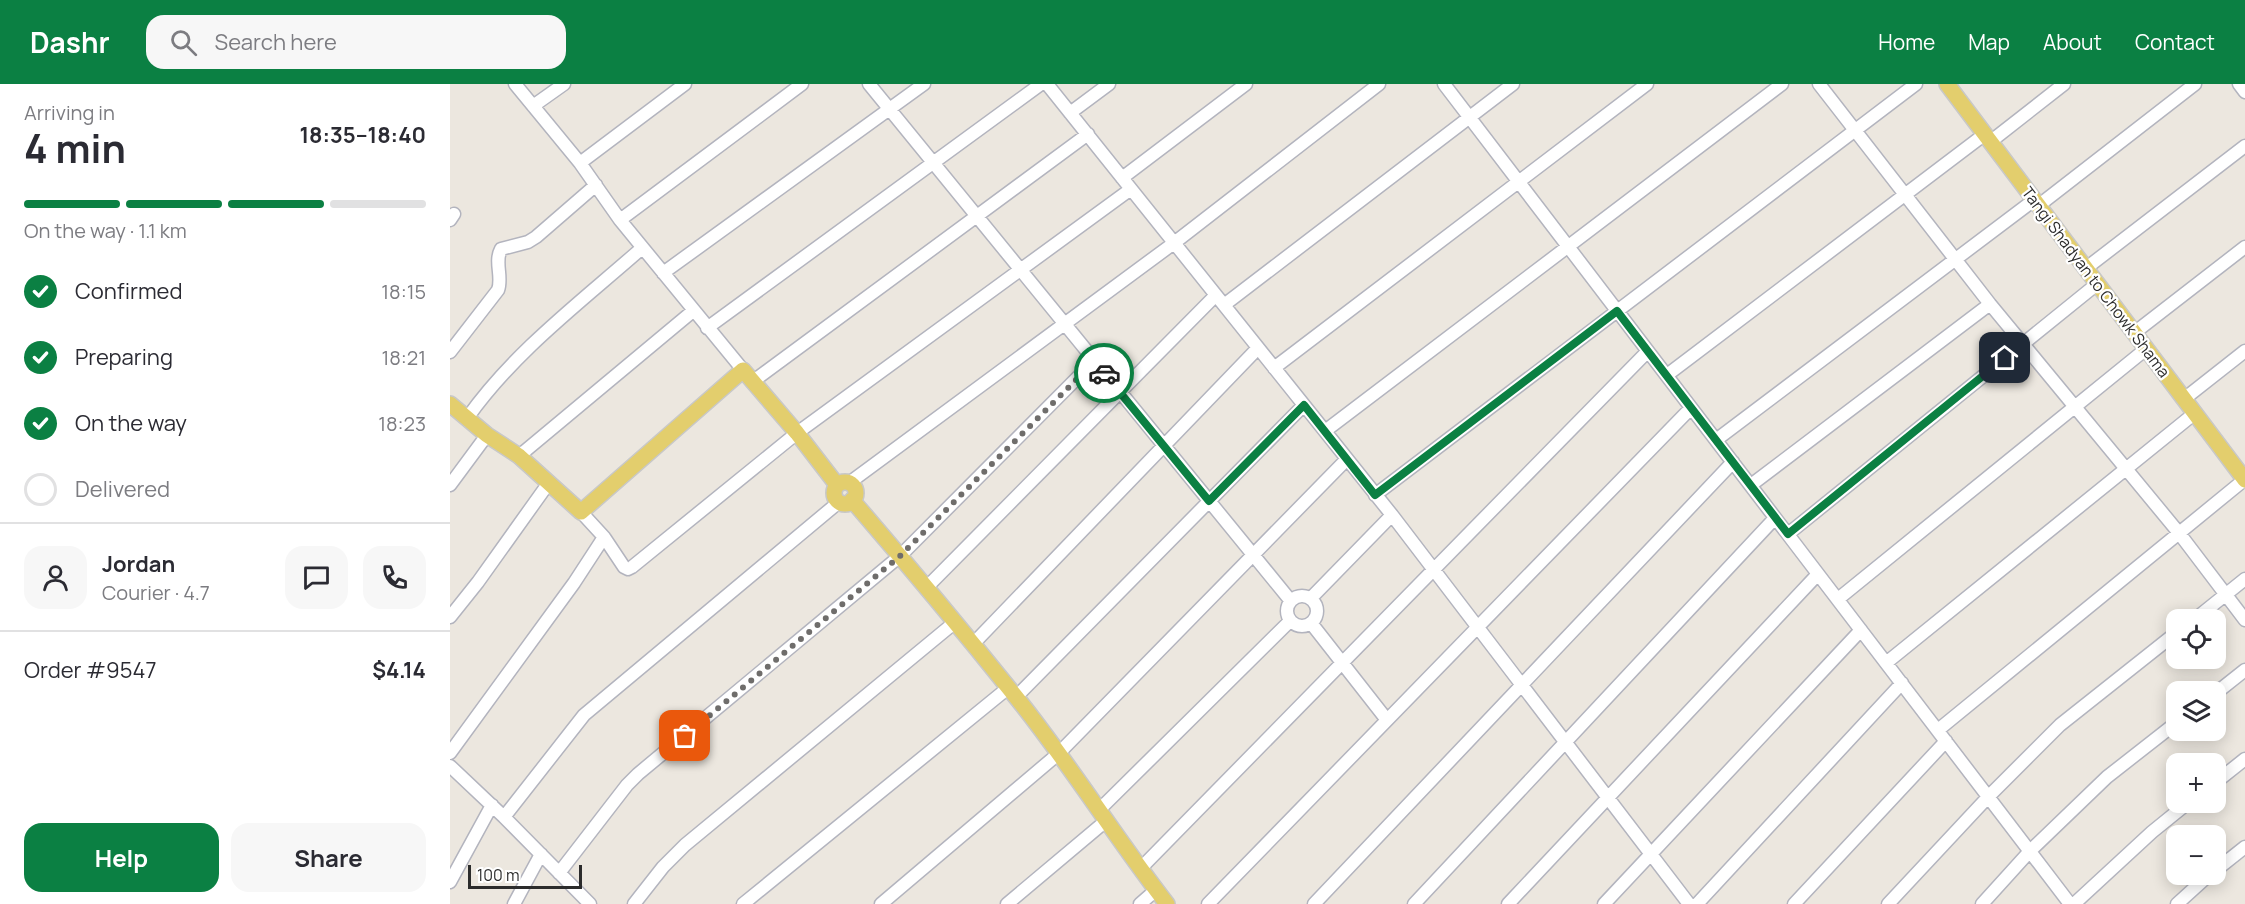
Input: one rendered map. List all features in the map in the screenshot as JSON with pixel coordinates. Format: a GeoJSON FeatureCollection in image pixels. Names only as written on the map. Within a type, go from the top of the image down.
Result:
{"type":"FeatureCollection","features":[{"type":"Feature","properties":{"kind":"main road","name":"Tangi Shadyan to Chowk Shama"},"geometry":{"type":"LineString","coordinates":[[1947,84],[2085,269],[2243,474]]}},
{"type":"Feature","properties":{"kind":"main road"},"geometry":{"type":"LineString","coordinates":[[450,404],[487,435],[519,456],[581,512],[747,376],[843,484],[855,493],[846,501],[900,556],[1012,692],[1167,904]]}},
{"type":"Feature","properties":{"kind":"street"},"geometry":{"type":"LineString","coordinates":[[515,84],[579,163],[642,248],[747,376],[976,217],[1088,135]]}},
{"type":"Feature","properties":{"kind":"street"},"geometry":{"type":"LineString","coordinates":[[534,106],[564,84]]}},
{"type":"Feature","properties":{"kind":"street"},"geometry":{"type":"LineString","coordinates":[[579,163],[685,84]]}},
{"type":"Feature","properties":{"kind":"street"},"geometry":{"type":"LineString","coordinates":[[620,220],[802,84]]}},
{"type":"Feature","properties":{"kind":"street"},"geometry":{"type":"LineString","coordinates":[[870,84],[1290,600]]}},
{"type":"Feature","properties":{"kind":"street"},"geometry":{"type":"LineString","coordinates":[[663,273],[924,84]]}},
{"type":"Feature","properties":{"kind":"street"},"geometry":{"type":"LineString","coordinates":[[707,328],[1041,84]]}},
{"type":"Feature","properties":{"kind":"street"},"geometry":{"type":"LineString","coordinates":[[1047,84],[1392,515],[1689,904]]}},
{"type":"Feature","properties":{"kind":"street"},"geometry":{"type":"LineString","coordinates":[[1070,113],[1109,84]]}},
{"type":"Feature","properties":{"kind":"street"},"geometry":{"type":"LineString","coordinates":[[1122,178],[1246,84]]}},
{"type":"Feature","properties":{"kind":"street"},"geometry":{"type":"LineString","coordinates":[[843,484],[1065,326],[1379,84]]}},
{"type":"Feature","properties":{"kind":"street"},"geometry":{"type":"LineString","coordinates":[[1444,84],[2072,904],[2175,813]]}},
{"type":"Feature","properties":{"kind":"street"},"geometry":{"type":"LineString","coordinates":[[1224,305],[1513,84]]}},
{"type":"Feature","properties":{"kind":"street"},"geometry":{"type":"LineString","coordinates":[[1274,368],[1647,84]]}},
{"type":"Feature","properties":{"kind":"street"},"geometry":{"type":"LineString","coordinates":[[1325,431],[1782,84]]}},
{"type":"Feature","properties":{"kind":"street"},"geometry":{"type":"LineString","coordinates":[[1819,84],[1990,304],[2179,533],[2245,620]]}},
{"type":"Feature","properties":{"kind":"street"},"geometry":{"type":"LineString","coordinates":[[1375,495],[1916,84]]}},
{"type":"Feature","properties":{"kind":"street"},"geometry":{"type":"LineString","coordinates":[[1666,375],[1906,194],[2064,84]]}},
{"type":"Feature","properties":{"kind":"street"},"geometry":{"type":"LineString","coordinates":[[1716,440],[1956,258],[2036,203],[2195,84]]}},
{"type":"Feature","properties":{"kind":"street"},"geometry":{"type":"LineString","coordinates":[[2239,84],[2245,92]]}},
{"type":"Feature","properties":{"kind":"street"},"geometry":{"type":"LineString","coordinates":[[2085,269],[2245,146]]}},
{"type":"Feature","properties":{"kind":"street"},"geometry":{"type":"LineString","coordinates":[[450,352],[498,290],[500,284],[498,254],[501,249],[528,242],[536,237],[596,185]]}},
{"type":"Feature","properties":{"kind":"street"},"geometry":{"type":"LineString","coordinates":[[581,512],[604,537],[624,567],[628,569],[632,567],[798,433],[1131,189]]}},
{"type":"Feature","properties":{"kind":"street"},"geometry":{"type":"LineString","coordinates":[[2134,333],[2245,247]]}},
{"type":"Feature","properties":{"kind":"street"},"geometry":{"type":"LineString","coordinates":[[468,417],[488,388],[511,363],[642,248]]}},
{"type":"Feature","properties":{"kind":"street"},"geometry":{"type":"LineString","coordinates":[[1788,534],[2097,284]]}},
{"type":"Feature","properties":{"kind":"street"},"geometry":{"type":"LineString","coordinates":[[926,588],[1216,295]]}},
{"type":"Feature","properties":{"kind":"street"},"geometry":{"type":"LineString","coordinates":[[1751,486],[1990,304]]}},
{"type":"Feature","properties":{"kind":"street"},"geometry":{"type":"LineString","coordinates":[[519,456],[693,311]]}},
{"type":"Feature","properties":{"kind":"street"},"geometry":{"type":"LineString","coordinates":[[973,644],[1258,348]]}},
{"type":"Feature","properties":{"kind":"street"},"geometry":{"type":"LineString","coordinates":[[1838,599],[2146,349]]}},
{"type":"Feature","properties":{"kind":"street"},"geometry":{"type":"LineString","coordinates":[[1140,869],[1648,351]]}},
{"type":"Feature","properties":{"kind":"street"},"geometry":{"type":"LineString","coordinates":[[2184,399],[2245,351]]}},
{"type":"Feature","properties":{"kind":"street"},"geometry":{"type":"LineString","coordinates":[[560,873],[627,785],[638,774],[900,556],[1094,362]]}},
{"type":"Feature","properties":{"kind":"street"},"geometry":{"type":"LineString","coordinates":[[742,904],[1012,692],[1209,501],[1304,405]]}},
{"type":"Feature","properties":{"kind":"street"},"geometry":{"type":"LineString","coordinates":[[1208,904],[1691,408]]}},
{"type":"Feature","properties":{"kind":"street"},"geometry":{"type":"LineString","coordinates":[[1886,663],[2195,413]]}},
{"type":"Feature","properties":{"kind":"street"},"geometry":{"type":"LineString","coordinates":[[450,485],[487,435]]}},
{"type":"Feature","properties":{"kind":"street"},"geometry":{"type":"LineString","coordinates":[[881,904],[1058,754],[1347,459]]}},
{"type":"Feature","properties":{"kind":"street"},"geometry":{"type":"LineString","coordinates":[[1314,904],[1733,462]]}},
{"type":"Feature","properties":{"kind":"street"},"geometry":{"type":"LineString","coordinates":[[1794,904],[1942,735],[2179,533],[2243,474]]}},
{"type":"Feature","properties":{"kind":"street"},"geometry":{"type":"LineString","coordinates":[[450,617],[548,484]]}},
{"type":"Feature","properties":{"kind":"street"},"geometry":{"type":"LineString","coordinates":[[504,817],[584,715],[846,501]]}},
{"type":"Feature","properties":{"kind":"street"},"geometry":{"type":"LineString","coordinates":[[1311,598],[1392,515]]}},
{"type":"Feature","properties":{"kind":"street"},"geometry":{"type":"LineString","coordinates":[[1414,904],[1775,518]]}},
{"type":"Feature","properties":{"kind":"street"},"geometry":{"type":"LineString","coordinates":[[450,753],[574,583],[604,537]]}},
{"type":"Feature","properties":{"kind":"street"},"geometry":{"type":"LineString","coordinates":[[1508,904],[1818,574]]}},
{"type":"Feature","properties":{"kind":"street"},"geometry":{"type":"LineString","coordinates":[[2208,609],[2245,579]]}},
{"type":"Feature","properties":{"kind":"street"},"geometry":{"type":"LineString","coordinates":[[1300,595],[1311,598],[1317,608],[1315,619],[1311,623],[1300,626],[1290,621],[1286,611],[1290,600],[1300,595]]}},
{"type":"Feature","properties":{"kind":"street"},"geometry":{"type":"LineString","coordinates":[[1007,904],[1104,815],[1290,621]]}},
{"type":"Feature","properties":{"kind":"street"},"geometry":{"type":"LineString","coordinates":[[634,904],[663,867],[685,845],[954,623]]}},
{"type":"Feature","properties":{"kind":"street"},"geometry":{"type":"LineString","coordinates":[[1311,623],[1387,720]]}},
{"type":"Feature","properties":{"kind":"street"},"geometry":{"type":"LineString","coordinates":[[1605,904],[1861,630]]}},
{"type":"Feature","properties":{"kind":"street"},"geometry":{"type":"LineString","coordinates":[[1888,904],[1988,796],[2060,725],[2166,641]]}},
{"type":"Feature","properties":{"kind":"street"},"geometry":{"type":"LineString","coordinates":[[2226,685],[2245,670]]}},
{"type":"Feature","properties":{"kind":"street"},"geometry":{"type":"LineString","coordinates":[[1697,904],[1902,684]]}},
{"type":"Feature","properties":{"kind":"street"},"geometry":{"type":"LineString","coordinates":[[1982,904],[2030,851],[2107,777],[2166,731]]}},
{"type":"Feature","properties":{"kind":"street"},"geometry":{"type":"LineString","coordinates":[[2226,774],[2245,759]]}},
{"type":"Feature","properties":{"kind":"street"},"geometry":{"type":"LineString","coordinates":[[450,766],[504,817],[589,904]]}},
{"type":"Feature","properties":{"kind":"street"},"geometry":{"type":"LineString","coordinates":[[450,882],[492,806]]}},
{"type":"Feature","properties":{"kind":"street"},"geometry":{"type":"LineString","coordinates":[[2226,862],[2245,848]]}},
{"type":"Feature","properties":{"kind":"street"},"geometry":{"type":"LineString","coordinates":[[514,904],[541,854]]}},
{"type":"Feature","properties":{"kind":"street"},"geometry":{"type":"LineString","coordinates":[[2177,904],[2198,885]]}},
{"type":"Feature","properties":{"kind":"street"},"geometry":{"type":"LineString","coordinates":[[1140,904],[1156,890]]}},
{"type":"Feature","properties":{"kind":"way so far"},"geometry":{"type":"LineString","coordinates":[[685,736],[900,556],[1094,362],[1104,373]]}},
{"type":"Feature","properties":{"kind":"route"},"geometry":{"type":"LineString","coordinates":[[1104,373],[1209,501],[1304,405],[1375,495],[1617,311],[1788,534],[2005,358]]}}]}
